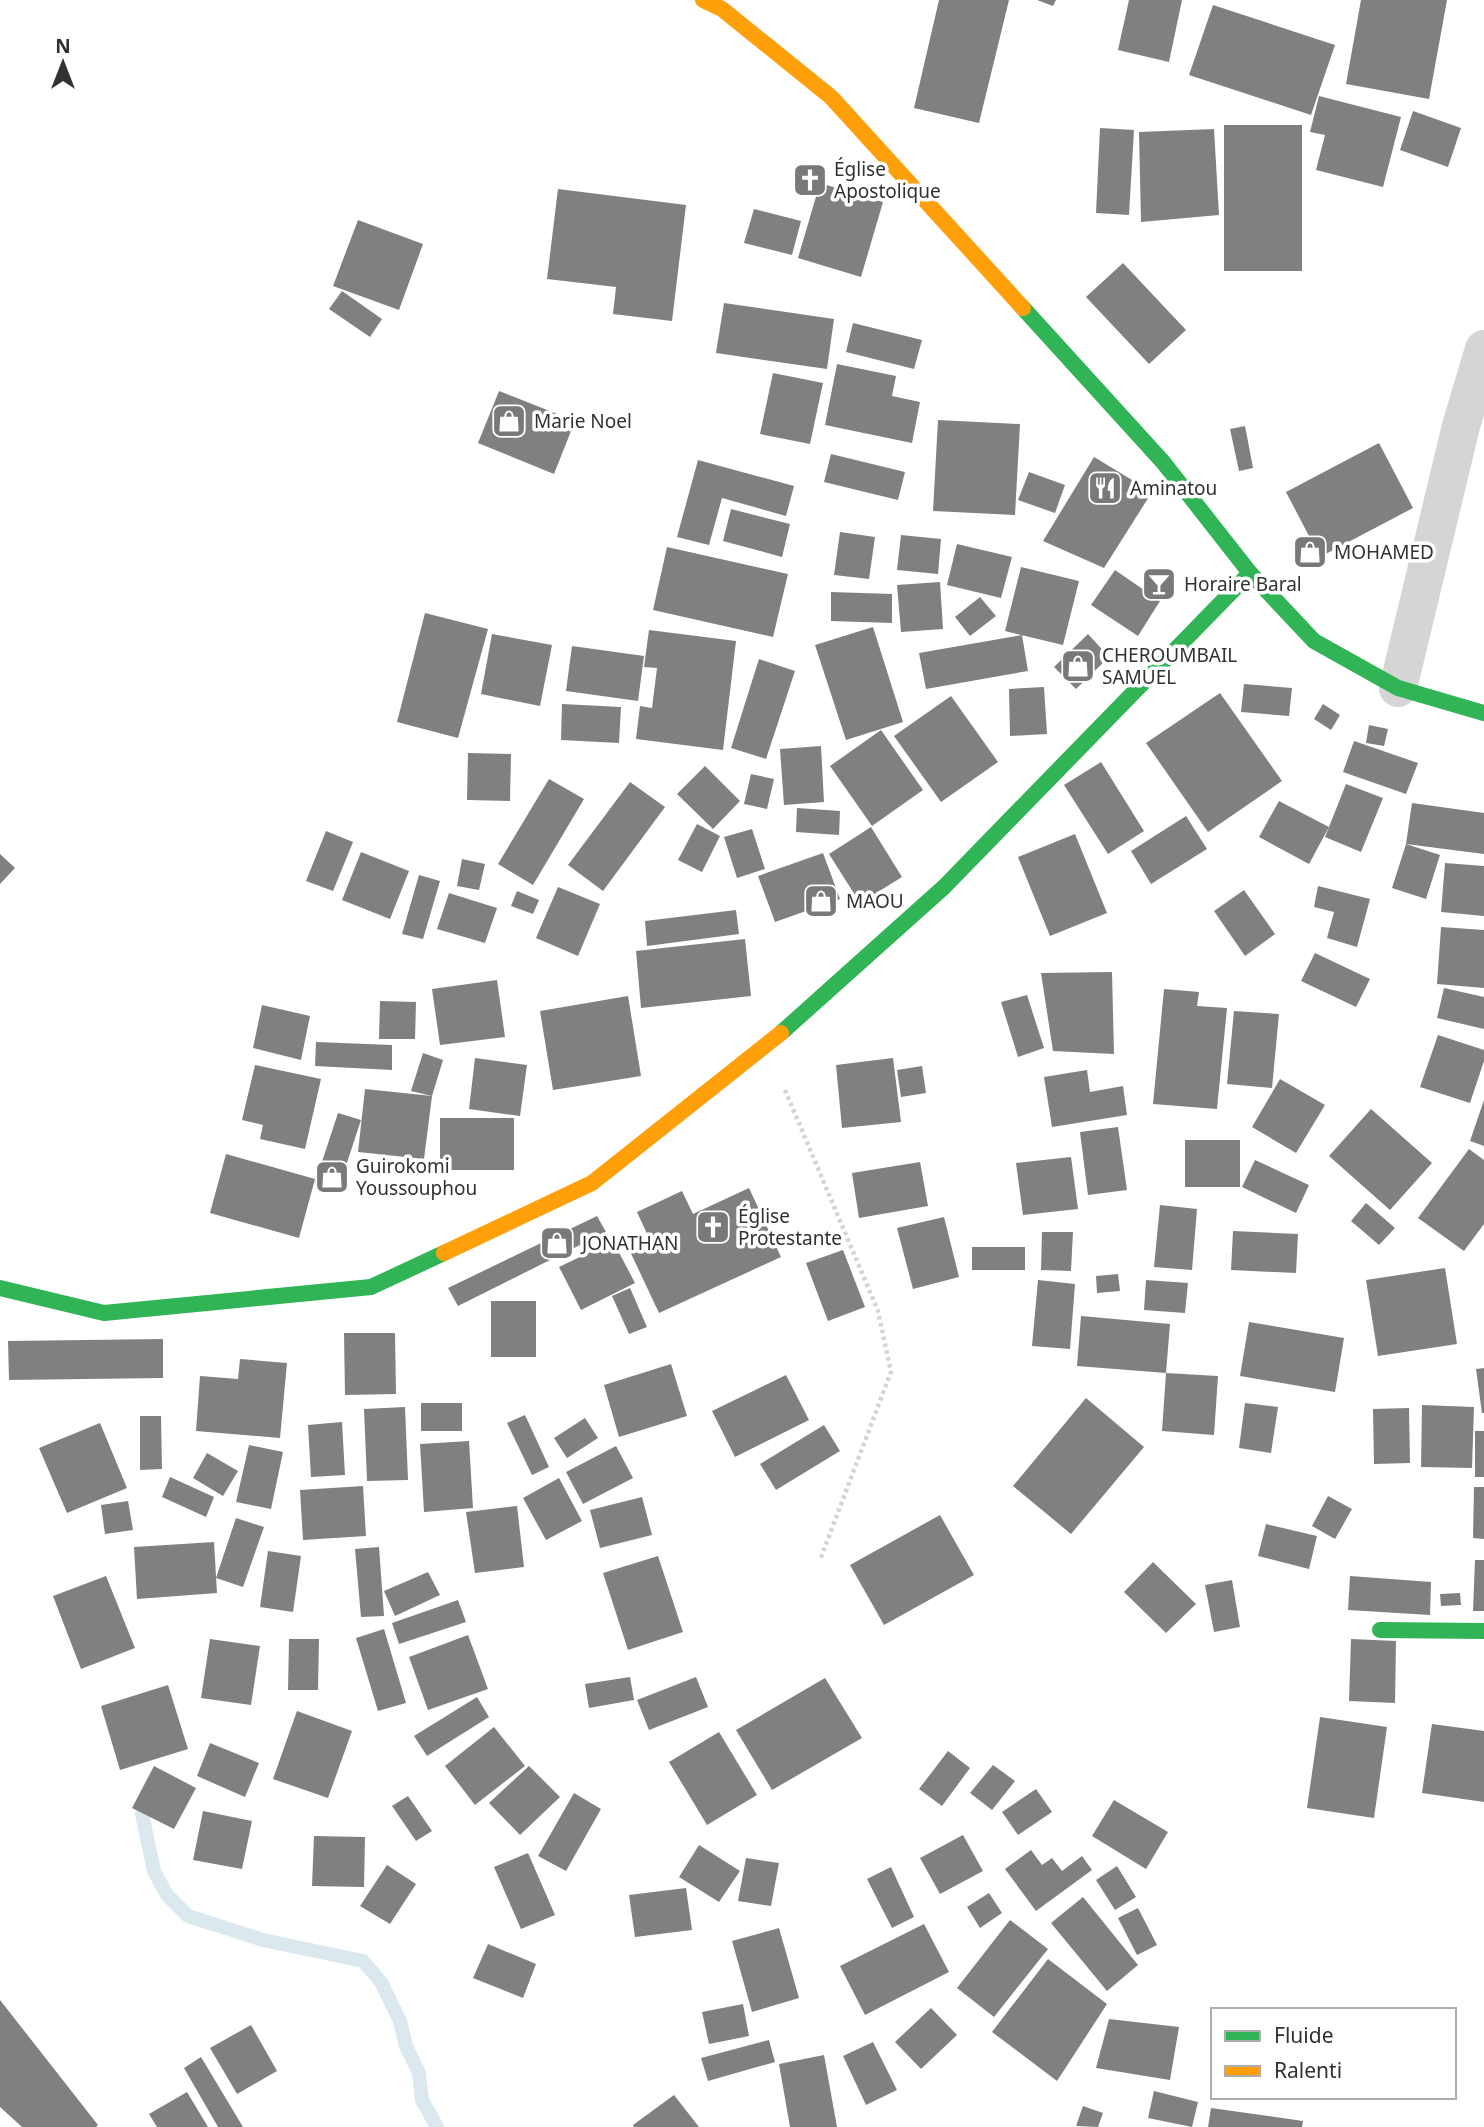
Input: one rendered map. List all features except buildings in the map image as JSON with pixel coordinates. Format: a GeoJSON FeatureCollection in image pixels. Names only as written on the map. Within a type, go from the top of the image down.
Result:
{"type":"FeatureCollection","features":[{"type":"Feature","properties":{"kind":"street"},"geometry":{"type":"LineString","coordinates":[[703,0],[722,9],[831,97],[1163,462],[1250,573],[1314,641],[1398,688],[1484,713]]}},
{"type":"Feature","properties":{"kind":"street"},"geometry":{"type":"LineString","coordinates":[[1398,688],[1461,426],[1484,349]]}},
{"type":"Feature","properties":{"kind":"street"},"geometry":{"type":"LineString","coordinates":[[0,1288],[104,1313],[370,1287],[592,1183],[766,1047],[944,887],[1250,573]]}},
{"type":"Feature","properties":{"kind":"street"},"geometry":{"type":"LineString","coordinates":[[1380,1630],[1484,1631]]}},
{"type":"Feature","properties":{"kind":"path"},"geometry":{"type":"LineString","coordinates":[[766,1047],[878,1311],[891,1372],[820,1560]]}},
{"type":"Feature","properties":{"kind":"waterway"},"geometry":{"type":"LineString","coordinates":[[142,1814],[154,1871],[167,1895],[188,1916],[263,1940],[363,1961],[381,1982],[400,2021],[406,2046],[419,2073],[422,2100],[437,2127]]}},
{"type":"Feature","properties":{"kind":"traffic: fast"},"geometry":{"type":"LineString","coordinates":[[1023,308],[1163,462],[1250,573],[1314,641],[1398,688],[1484,713]]}},
{"type":"Feature","properties":{"kind":"traffic: fast"},"geometry":{"type":"LineString","coordinates":[[781,1033],[944,887],[1250,573]]}},
{"type":"Feature","properties":{"kind":"traffic: fast"},"geometry":{"type":"LineString","coordinates":[[0,1288],[104,1313],[371,1287],[444,1253]]}},
{"type":"Feature","properties":{"kind":"traffic: fast"},"geometry":{"type":"LineString","coordinates":[[1380,1630],[1484,1631]]}},
{"type":"Feature","properties":{"kind":"traffic: slow"},"geometry":{"type":"LineString","coordinates":[[703,0],[722,9],[831,97],[1023,308]]}},
{"type":"Feature","properties":{"kind":"traffic: slow"},"geometry":{"type":"LineString","coordinates":[[444,1253],[592,1183],[781,1033]]}},
{"type":"Feature","properties":{"kind":"place","name":"Église Apostolique"},"geometry":{"type":"Point","coordinates":[810,180]}},
{"type":"Feature","properties":{"kind":"place","name":"Marie Noel"},"geometry":{"type":"Point","coordinates":[509,421]}},
{"type":"Feature","properties":{"kind":"place","name":"Aminatou"},"geometry":{"type":"Point","coordinates":[1105,488]}},
{"type":"Feature","properties":{"kind":"place","name":"MOHAMED"},"geometry":{"type":"Point","coordinates":[1310,552]}},
{"type":"Feature","properties":{"kind":"place","name":"Horaire Baral"},"geometry":{"type":"Point","coordinates":[1159,584]}},
{"type":"Feature","properties":{"kind":"place","name":"CHEROUMBAIL SAMUEL"},"geometry":{"type":"Point","coordinates":[1078,666]}},
{"type":"Feature","properties":{"kind":"place","name":"MAOU"},"geometry":{"type":"Point","coordinates":[821,901]}},
{"type":"Feature","properties":{"kind":"place","name":"Guirokomi Youssouphou"},"geometry":{"type":"Point","coordinates":[332,1177]}},
{"type":"Feature","properties":{"kind":"place","name":"Église Protestante"},"geometry":{"type":"Point","coordinates":[713,1227]}},
{"type":"Feature","properties":{"kind":"place","name":"JONATHAN"},"geometry":{"type":"Point","coordinates":[557,1243]}}]}
